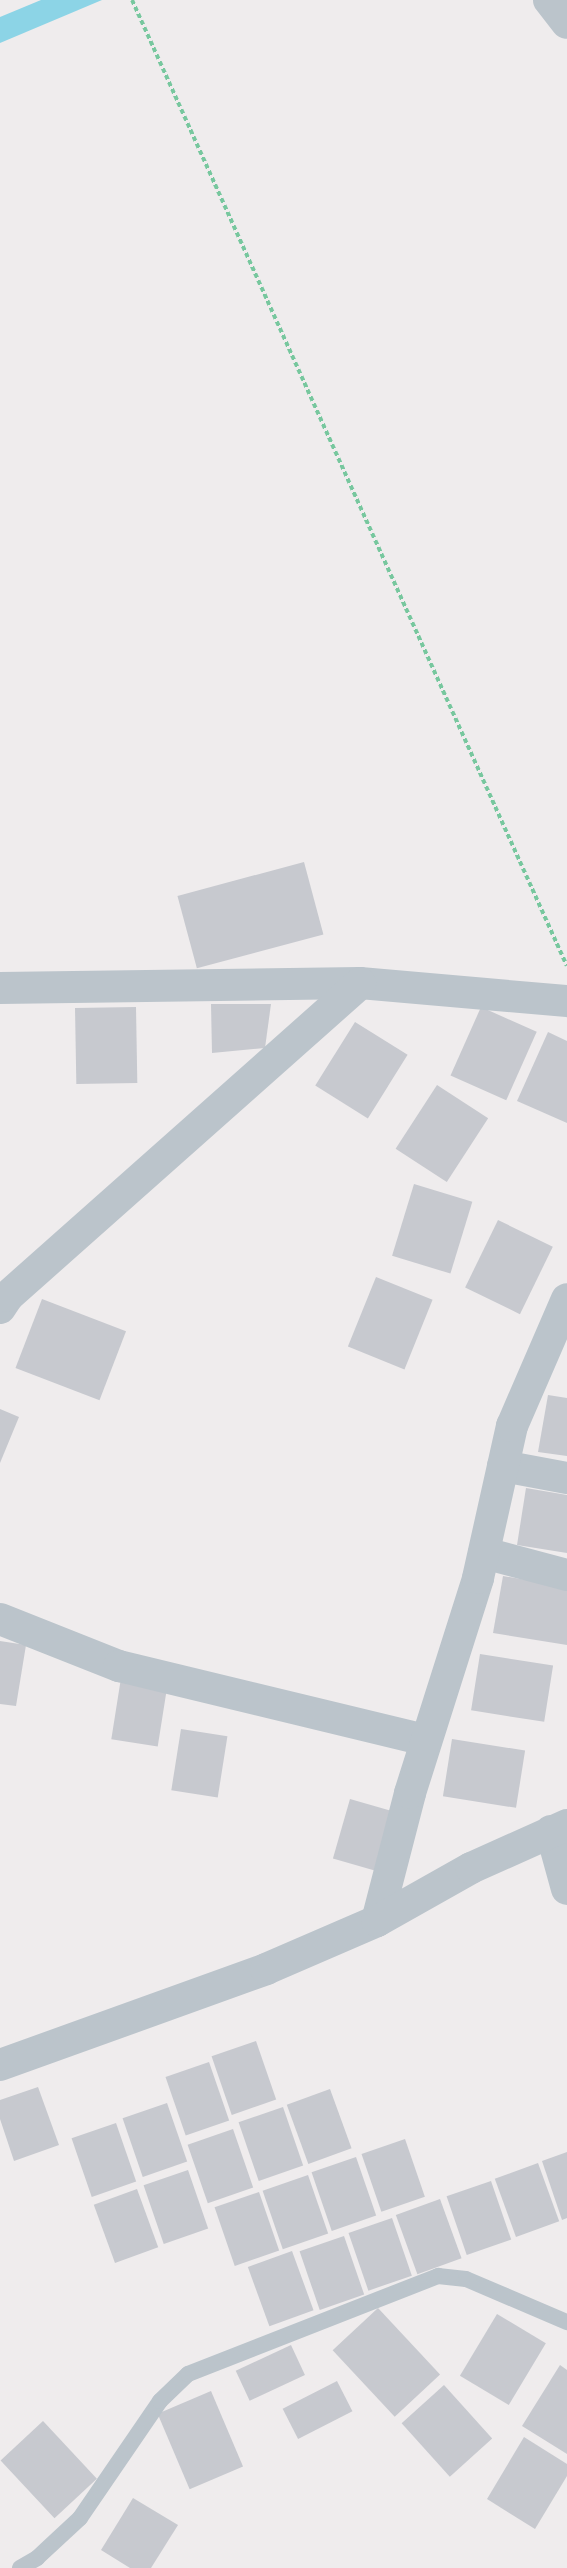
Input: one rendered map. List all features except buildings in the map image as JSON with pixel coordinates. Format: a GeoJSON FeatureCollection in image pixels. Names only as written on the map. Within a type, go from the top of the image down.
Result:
{"type":"FeatureCollection","features":[{"type":"Feature","properties":{"kind":"street"},"geometry":{"type":"LineString","coordinates":[[549,0],[567,23]]}},
{"type":"Feature","properties":{"kind":"street"},"geometry":{"type":"LineString","coordinates":[[0,1308],[8,1296],[360,983]]}},
{"type":"Feature","properties":{"kind":"street"},"geometry":{"type":"LineString","coordinates":[[0,988],[360,983],[567,1001]]}},
{"type":"Feature","properties":{"kind":"street"},"geometry":{"type":"LineString","coordinates":[[377,1920],[426,1740],[484,1553],[512,1426],[567,1299]]}},
{"type":"Feature","properties":{"kind":"street"},"geometry":{"type":"LineString","coordinates":[[503,1466],[567,1478]]}},
{"type":"Feature","properties":{"kind":"street"},"geometry":{"type":"LineString","coordinates":[[484,1553],[567,1575]]}},
{"type":"Feature","properties":{"kind":"street"},"geometry":{"type":"LineString","coordinates":[[0,1619],[119,1666],[426,1740]]}},
{"type":"Feature","properties":{"kind":"street"},"geometry":{"type":"LineString","coordinates":[[0,2066],[172,2005],[377,1920],[471,1868],[559,1828],[567,1889]]}},
{"type":"Feature","properties":{"kind":"lane"},"geometry":{"type":"LineString","coordinates":[[20,2568],[37,2558],[80,2518],[160,2401],[188,2374],[438,2276],[466,2279],[567,2322]]}},
{"type":"Feature","properties":{"kind":"path"},"geometry":{"type":"LineString","coordinates":[[132,0],[567,966]]}},
{"type":"Feature","properties":{"kind":"water"},"geometry":{"type":"Polygon","coordinates":[[[41,0],[102,0],[0,43],[0,17],[41,0]]]}}]}
